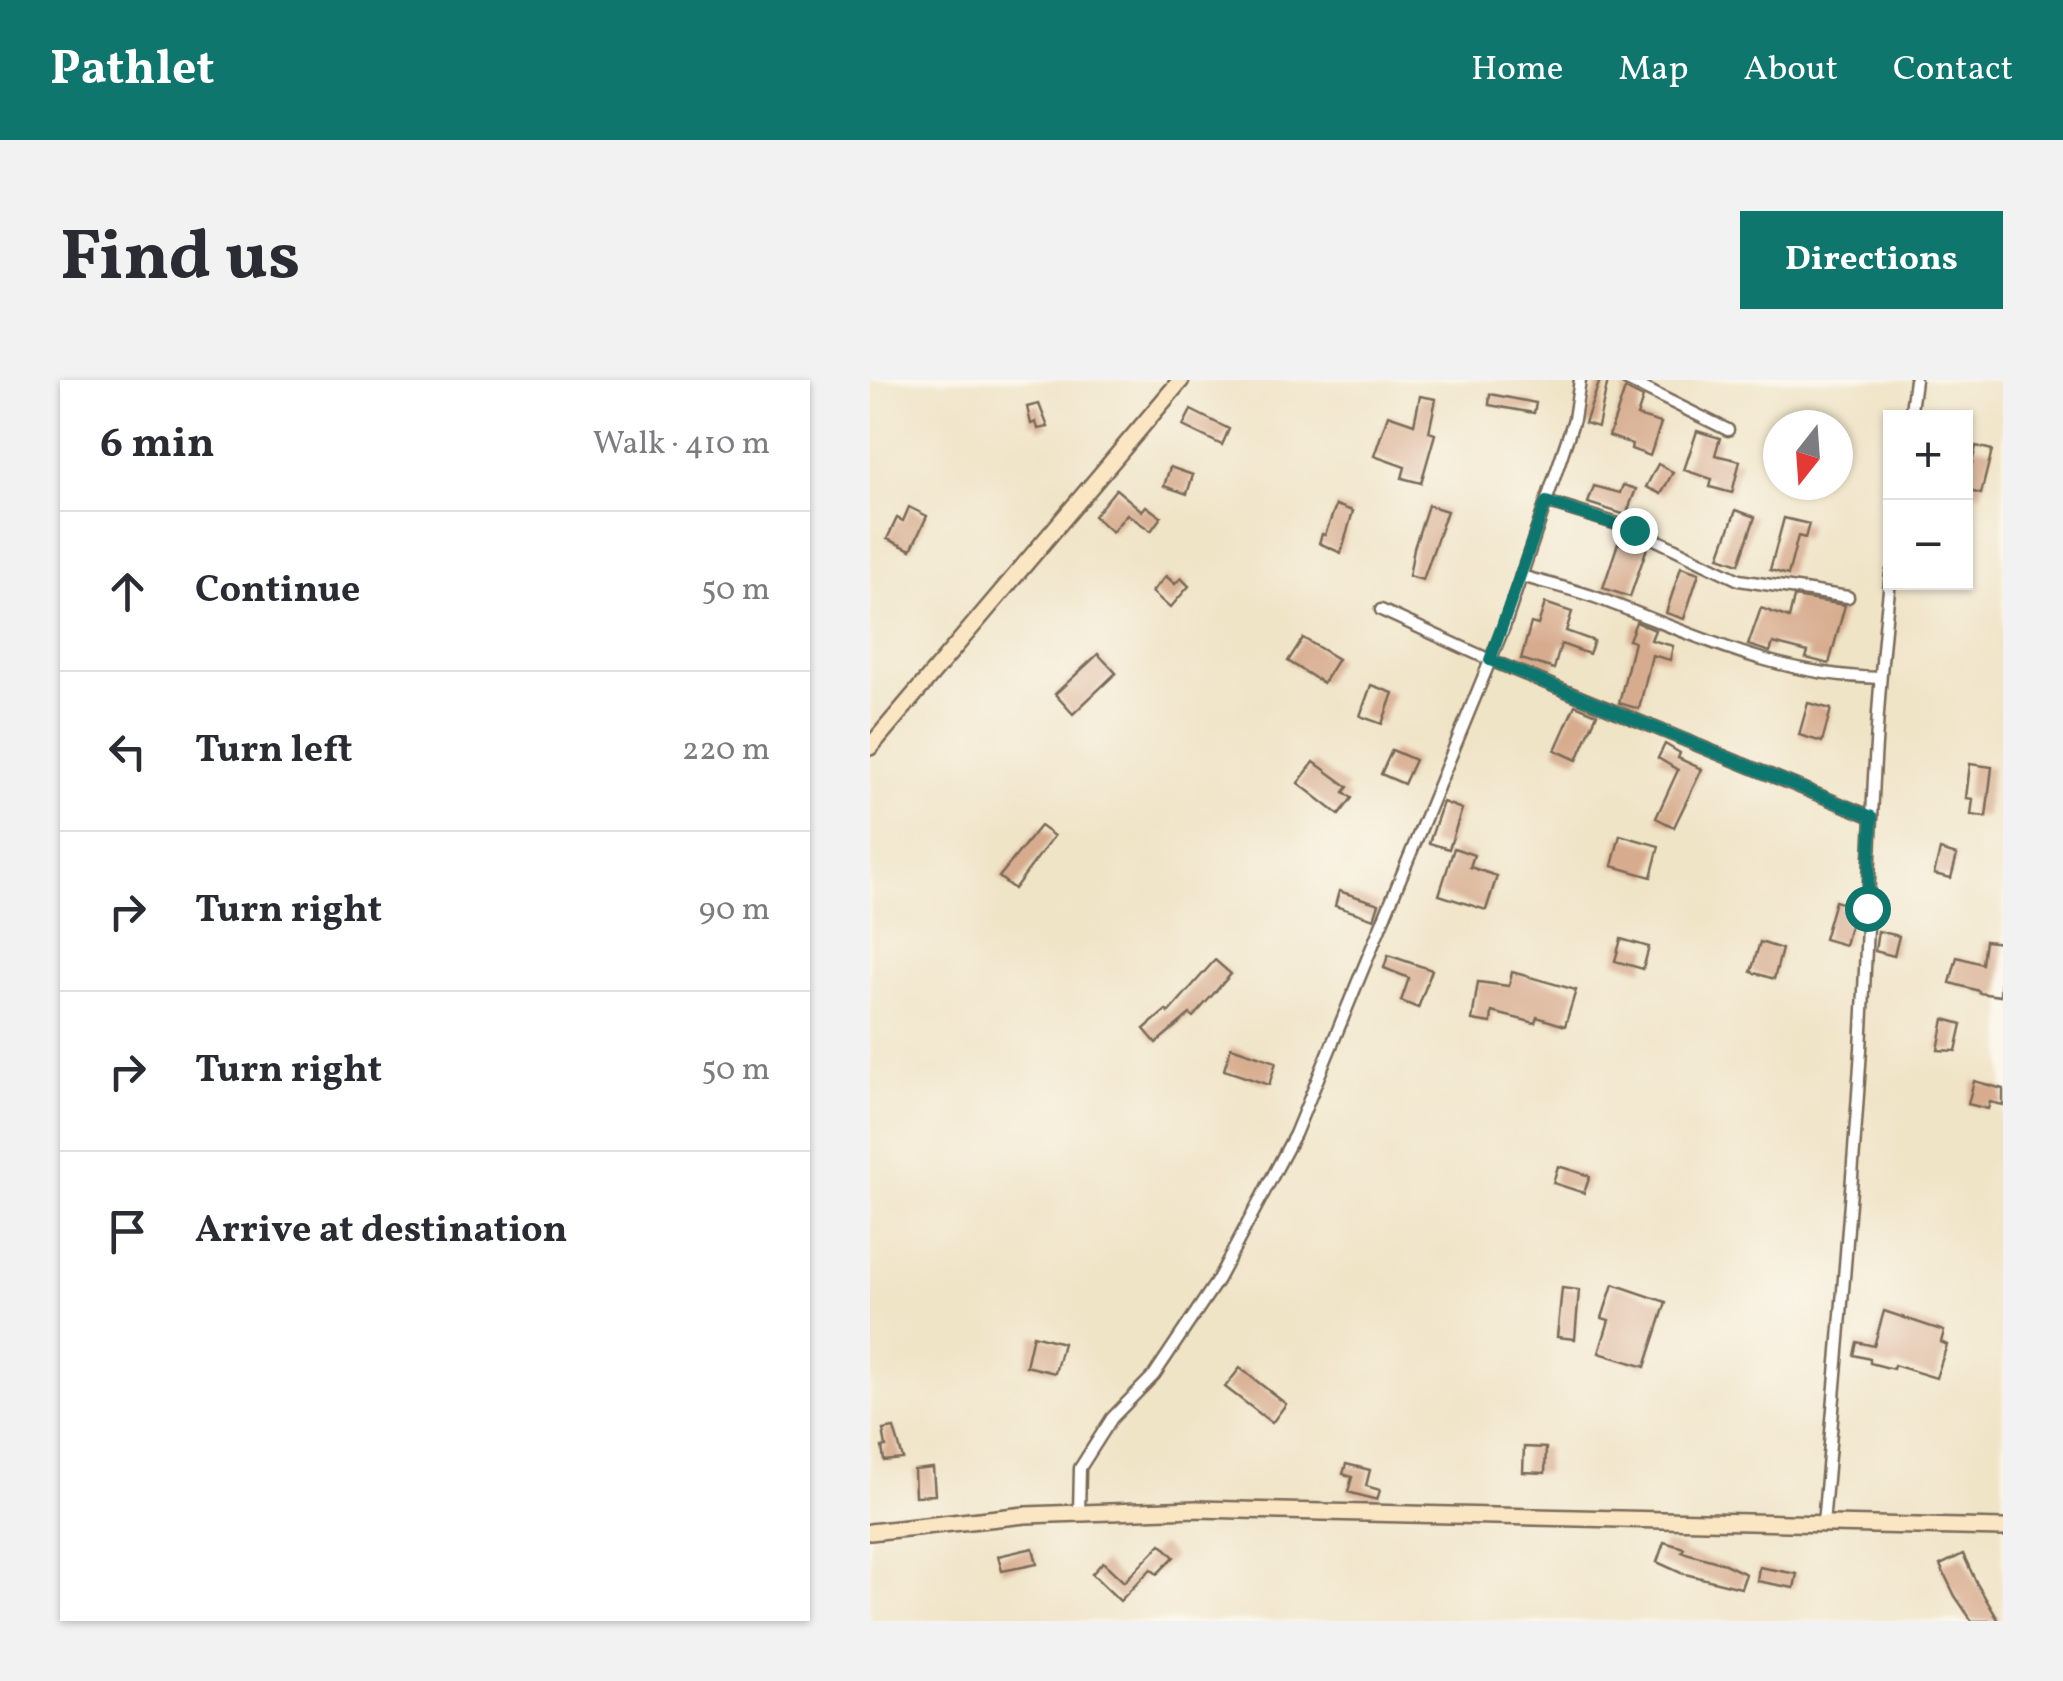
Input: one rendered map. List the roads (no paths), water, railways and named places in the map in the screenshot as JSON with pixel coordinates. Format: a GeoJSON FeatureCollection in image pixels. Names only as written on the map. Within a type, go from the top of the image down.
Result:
{"type":"FeatureCollection","features":[{"type":"Feature","properties":{"kind":"main road"},"geometry":{"type":"LineString","coordinates":[[870,747],[1180,380]]}},
{"type":"Feature","properties":{"kind":"main road"},"geometry":{"type":"LineString","coordinates":[[870,1532],[1025,1515],[1214,1509],[2003,1528]]}},
{"type":"Feature","properties":{"kind":"street"},"geometry":{"type":"LineString","coordinates":[[1079,1513],[1080,1468],[1112,1418],[1154,1375],[1217,1281],[1296,1134],[1490,660],[1574,420],[1580,380]]}},
{"type":"Feature","properties":{"kind":"street"},"geometry":{"type":"LineString","coordinates":[[1628,380],[1728,430]]}},
{"type":"Feature","properties":{"kind":"street"},"geometry":{"type":"LineString","coordinates":[[1911,410],[1915,380]]}},
{"type":"Feature","properties":{"kind":"street"},"geometry":{"type":"LineString","coordinates":[[1546,502],[1634,530],[1738,580],[1848,597]]}},
{"type":"Feature","properties":{"kind":"street"},"geometry":{"type":"LineString","coordinates":[[1521,576],[1600,598],[1718,648],[1757,660],[1836,676],[1879,678]]}},
{"type":"Feature","properties":{"kind":"street"},"geometry":{"type":"LineString","coordinates":[[1823,1524],[1842,1326],[1879,678],[1888,590]]}},
{"type":"Feature","properties":{"kind":"street"},"geometry":{"type":"LineString","coordinates":[[1381,610],[1490,660],[1872,817]]}}]}
